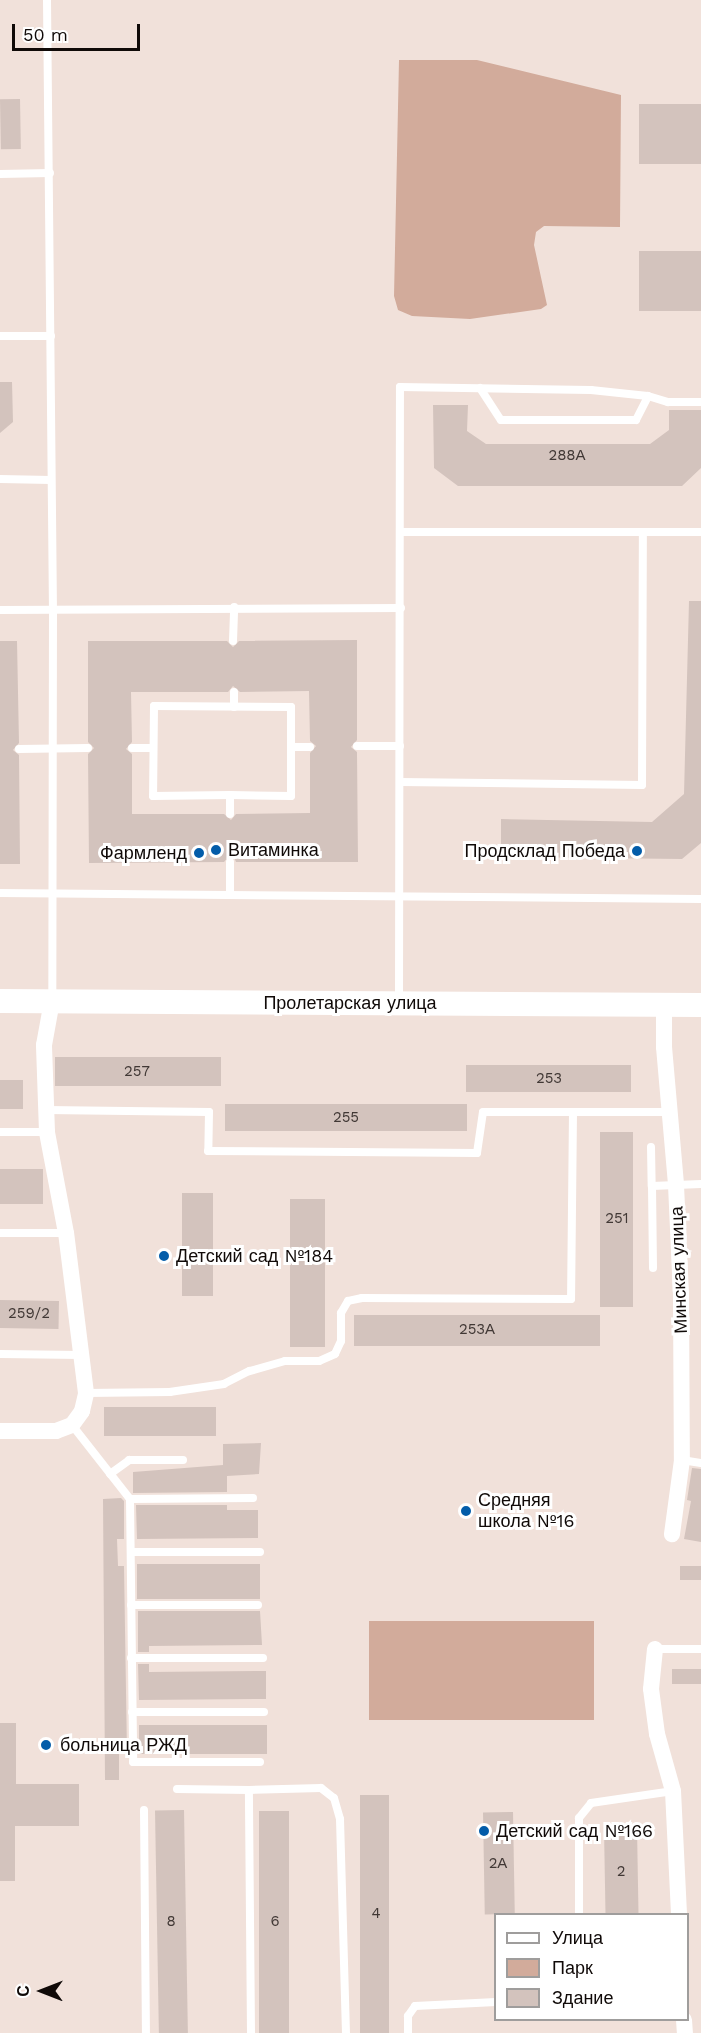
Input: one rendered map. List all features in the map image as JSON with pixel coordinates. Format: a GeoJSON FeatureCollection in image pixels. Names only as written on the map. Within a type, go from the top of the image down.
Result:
{"type":"FeatureCollection","features":[{"type":"Feature","properties":{"kind":"main road","name":"Пролетарская улица"},"geometry":{"type":"LineString","coordinates":[[0,1001],[701,1005]]}},
{"type":"Feature","properties":{"kind":"street"},"geometry":{"type":"LineString","coordinates":[[0,1431],[56,1431],[72,1425],[82,1411],[86,1393],[66,1233],[47,1132],[44,1045],[52,1000]]}},
{"type":"Feature","properties":{"kind":"street","name":"Минская улица"},"geometry":{"type":"LineString","coordinates":[[664,1005],[681,1294],[682,1460],[672,1534]]}},
{"type":"Feature","properties":{"kind":"street"},"geometry":{"type":"LineString","coordinates":[[655,1649],[651,1689],[657,1734],[673,1791],[679,1913]]}},
{"type":"Feature","properties":{"kind":"lane"},"geometry":{"type":"LineString","coordinates":[[47,0],[53,609],[52,1000]]}},
{"type":"Feature","properties":{"kind":"lane"},"geometry":{"type":"LineString","coordinates":[[0,174],[50,173]]}},
{"type":"Feature","properties":{"kind":"lane"},"geometry":{"type":"LineString","coordinates":[[0,336],[51,336]]}},
{"type":"Feature","properties":{"kind":"lane"},"geometry":{"type":"LineString","coordinates":[[399,1004],[400,387],[591,390],[648,396],[668,402],[701,402]]}},
{"type":"Feature","properties":{"kind":"lane"},"geometry":{"type":"LineString","coordinates":[[480,388],[501,420],[636,420],[648,396]]}},
{"type":"Feature","properties":{"kind":"lane"},"geometry":{"type":"LineString","coordinates":[[0,479],[51,480]]}},
{"type":"Feature","properties":{"kind":"lane"},"geometry":{"type":"LineString","coordinates":[[401,532],[701,532]]}},
{"type":"Feature","properties":{"kind":"lane"},"geometry":{"type":"LineString","coordinates":[[400,782],[642,785],[643,532]]}},
{"type":"Feature","properties":{"kind":"lane"},"geometry":{"type":"LineString","coordinates":[[0,610],[234,607],[401,608]]}},
{"type":"Feature","properties":{"kind":"lane"},"geometry":{"type":"LineString","coordinates":[[233,641],[234,607]]}},
{"type":"Feature","properties":{"kind":"lane"},"geometry":{"type":"LineString","coordinates":[[234,692],[234,706]]}},
{"type":"Feature","properties":{"kind":"lane"},"geometry":{"type":"LineString","coordinates":[[153,706],[291,707],[291,747],[291,795],[153,796],[153,706]]}},
{"type":"Feature","properties":{"kind":"lane"},"geometry":{"type":"LineString","coordinates":[[357,746],[400,746]]}},
{"type":"Feature","properties":{"kind":"lane"},"geometry":{"type":"LineString","coordinates":[[291,747],[310,747]]}},
{"type":"Feature","properties":{"kind":"lane"},"geometry":{"type":"LineString","coordinates":[[19,749],[88,748]]}},
{"type":"Feature","properties":{"kind":"lane"},"geometry":{"type":"LineString","coordinates":[[132,748],[153,748]]}},
{"type":"Feature","properties":{"kind":"lane"},"geometry":{"type":"LineString","coordinates":[[230,795],[230,814]]}},
{"type":"Feature","properties":{"kind":"lane"},"geometry":{"type":"LineString","coordinates":[[230,862],[230,895]]}},
{"type":"Feature","properties":{"kind":"lane"},"geometry":{"type":"LineString","coordinates":[[0,893],[701,899]]}},
{"type":"Feature","properties":{"kind":"lane"},"geometry":{"type":"LineString","coordinates":[[46,1110],[209,1112],[208,1151],[465,1153],[477,1153],[483,1112],[669,1112]]}},
{"type":"Feature","properties":{"kind":"lane"},"geometry":{"type":"LineString","coordinates":[[86,1393],[170,1392],[224,1384],[249,1371],[285,1361],[319,1361],[335,1354],[341,1341],[341,1313],[348,1301],[362,1298],[571,1299],[573,1112]]}},
{"type":"Feature","properties":{"kind":"lane"},"geometry":{"type":"LineString","coordinates":[[0,1132],[47,1132]]}},
{"type":"Feature","properties":{"kind":"lane"},"geometry":{"type":"LineString","coordinates":[[651,1147],[653,1268]]}},
{"type":"Feature","properties":{"kind":"lane"},"geometry":{"type":"LineString","coordinates":[[652,1186],[701,1184]]}},
{"type":"Feature","properties":{"kind":"lane"},"geometry":{"type":"LineString","coordinates":[[0,1233],[66,1233]]}},
{"type":"Feature","properties":{"kind":"lane"},"geometry":{"type":"LineString","coordinates":[[0,1354],[82,1355]]}},
{"type":"Feature","properties":{"kind":"lane"},"geometry":{"type":"LineString","coordinates":[[72,1425],[130,1499],[133,1762],[260,1762]]}},
{"type":"Feature","properties":{"kind":"lane"},"geometry":{"type":"LineString","coordinates":[[111,1474],[129,1460],[183,1460]]}},
{"type":"Feature","properties":{"kind":"lane"},"geometry":{"type":"LineString","coordinates":[[682,1460],[701,1464]]}},
{"type":"Feature","properties":{"kind":"lane"},"geometry":{"type":"LineString","coordinates":[[130,1499],[253,1498]]}},
{"type":"Feature","properties":{"kind":"lane"},"geometry":{"type":"LineString","coordinates":[[131,1551],[260,1552]]}},
{"type":"Feature","properties":{"kind":"lane"},"geometry":{"type":"LineString","coordinates":[[131,1605],[258,1605]]}},
{"type":"Feature","properties":{"kind":"lane"},"geometry":{"type":"LineString","coordinates":[[655,1649],[701,1649]]}},
{"type":"Feature","properties":{"kind":"lane"},"geometry":{"type":"LineString","coordinates":[[131,1658],[263,1658]]}},
{"type":"Feature","properties":{"kind":"lane"},"geometry":{"type":"LineString","coordinates":[[132,1712],[264,1712]]}},
{"type":"Feature","properties":{"kind":"lane"},"geometry":{"type":"LineString","coordinates":[[177,1789],[321,1788],[334,1798],[340,1819],[346,2033]]}},
{"type":"Feature","properties":{"kind":"lane"},"geometry":{"type":"LineString","coordinates":[[249,1790],[251,2033]]}},
{"type":"Feature","properties":{"kind":"lane"},"geometry":{"type":"LineString","coordinates":[[579,1913],[579,1818],[591,1803],[673,1791]]}},
{"type":"Feature","properties":{"kind":"lane"},"geometry":{"type":"LineString","coordinates":[[144,1810],[146,2033]]}},
{"type":"Feature","properties":{"kind":"lane"},"geometry":{"type":"LineString","coordinates":[[408,2033],[408,2016],[415,2007],[494,2002]]}},
{"type":"Feature","properties":{"kind":"green space"},"geometry":{"type":"Polygon","coordinates":[[[399,60],[477,60],[621,95],[620,227],[544,226],[536,232],[534,245],[547,305],[541,309],[470,319],[412,316],[398,310],[394,296],[399,60]]]}},
{"type":"Feature","properties":{"kind":"green space"},"geometry":{"type":"Polygon","coordinates":[[[369,1621],[594,1621],[594,1720],[369,1720],[369,1621]]]}},
{"type":"Feature","properties":{"kind":"building"},"geometry":{"type":"Polygon","coordinates":[[[0,99],[20,99],[21,149],[1,149],[0,99]]]}},
{"type":"Feature","properties":{"kind":"building"},"geometry":{"type":"Polygon","coordinates":[[[639,104],[701,104],[701,164],[639,164],[639,104]]]}},
{"type":"Feature","properties":{"kind":"building"},"geometry":{"type":"Polygon","coordinates":[[[639,251],[701,251],[701,311],[639,311],[639,251]]]}},
{"type":"Feature","properties":{"kind":"building"},"geometry":{"type":"Polygon","coordinates":[[[0,382],[12,382],[13,422],[0,433],[0,382]]]}},
{"type":"Feature","properties":{"kind":"building"},"geometry":{"type":"Polygon","coordinates":[[[433,405],[468,405],[467,431],[486,444],[650,444],[669,430],[669,410],[701,410],[701,468],[682,486],[458,486],[434,468],[433,405]]]}},
{"type":"Feature","properties":{"kind":"building"},"geometry":{"type":"Polygon","coordinates":[[[689,601],[701,601],[701,843],[682,859],[501,857],[501,819],[652,822],[684,794],[689,601]]]}},
{"type":"Feature","properties":{"kind":"building"},"geometry":{"type":"Polygon","coordinates":[[[357,640],[357,740],[351,747],[357,752],[358,862],[236,862],[234,857],[229,856],[224,862],[89,863],[88,754],[94,748],[88,742],[88,641],[227,641],[233,647],[239,641],[357,640]],[[233,686],[228,692],[131,692],[132,742],[126,749],[132,754],[132,814],[224,814],[231,820],[236,814],[310,813],[310,753],[316,746],[310,741],[309,691],[240,692],[233,686]]]}},
{"type":"Feature","properties":{"kind":"building"},"geometry":{"type":"Polygon","coordinates":[[[0,641],[17,641],[19,743],[13,750],[19,755],[20,864],[0,864],[0,641]]]}},
{"type":"Feature","properties":{"kind":"building"},"geometry":{"type":"Polygon","coordinates":[[[55,1057],[221,1057],[221,1086],[55,1086],[55,1057]]]}},
{"type":"Feature","properties":{"kind":"building"},"geometry":{"type":"Polygon","coordinates":[[[466,1065],[631,1065],[631,1092],[466,1092],[466,1065]]]}},
{"type":"Feature","properties":{"kind":"building"},"geometry":{"type":"Polygon","coordinates":[[[0,1080],[23,1080],[23,1109],[0,1109],[0,1080]]]}},
{"type":"Feature","properties":{"kind":"building"},"geometry":{"type":"Polygon","coordinates":[[[225,1104],[467,1104],[467,1131],[225,1131],[225,1104]]]}},
{"type":"Feature","properties":{"kind":"building"},"geometry":{"type":"Polygon","coordinates":[[[600,1132],[633,1132],[633,1307],[600,1307],[600,1132]]]}},
{"type":"Feature","properties":{"kind":"building"},"geometry":{"type":"Polygon","coordinates":[[[0,1169],[43,1169],[43,1204],[0,1204],[0,1169]]]}},
{"type":"Feature","properties":{"kind":"building"},"geometry":{"type":"Polygon","coordinates":[[[182,1193],[213,1193],[213,1296],[182,1296],[182,1193]]]}},
{"type":"Feature","properties":{"kind":"building"},"geometry":{"type":"Polygon","coordinates":[[[290,1199],[325,1199],[325,1347],[290,1347],[290,1199]]]}},
{"type":"Feature","properties":{"kind":"building"},"geometry":{"type":"Polygon","coordinates":[[[0,1300],[59,1301],[59,1329],[0,1328],[0,1300]]]}},
{"type":"Feature","properties":{"kind":"building"},"geometry":{"type":"Polygon","coordinates":[[[354,1315],[600,1315],[600,1346],[354,1346],[354,1315]]]}},
{"type":"Feature","properties":{"kind":"building"},"geometry":{"type":"Polygon","coordinates":[[[104,1407],[216,1407],[216,1436],[104,1436],[104,1407]]]}},
{"type":"Feature","properties":{"kind":"building"},"geometry":{"type":"Polygon","coordinates":[[[261,1443],[259,1474],[227,1476],[227,1492],[133,1493],[133,1472],[223,1465],[223,1444],[261,1443]]]}},
{"type":"Feature","properties":{"kind":"building"},"geometry":{"type":"Polygon","coordinates":[[[692,1468],[701,1469],[701,1542],[684,1539],[691,1501],[687,1500],[692,1468]]]}},
{"type":"Feature","properties":{"kind":"building"},"geometry":{"type":"Polygon","coordinates":[[[121,1498],[124,1501],[124,1539],[117,1539],[118,1566],[124,1566],[127,1754],[119,1754],[119,1780],[105,1780],[103,1499],[121,1498]]]}},
{"type":"Feature","properties":{"kind":"building"},"geometry":{"type":"Polygon","coordinates":[[[136,1505],[227,1505],[227,1510],[258,1510],[258,1538],[137,1539],[136,1505]]]}},
{"type":"Feature","properties":{"kind":"building"},"geometry":{"type":"Polygon","coordinates":[[[137,1564],[260,1564],[260,1599],[137,1599],[137,1564]]]}},
{"type":"Feature","properties":{"kind":"building"},"geometry":{"type":"Polygon","coordinates":[[[680,1566],[701,1566],[701,1580],[680,1580],[680,1566]]]}},
{"type":"Feature","properties":{"kind":"building"},"geometry":{"type":"Polygon","coordinates":[[[138,1611],[260,1611],[262,1645],[149,1646],[149,1652],[138,1652],[138,1611]]]}},
{"type":"Feature","properties":{"kind":"building"},"geometry":{"type":"Polygon","coordinates":[[[138,1664],[149,1664],[149,1672],[266,1671],[266,1699],[139,1700],[138,1664]]]}},
{"type":"Feature","properties":{"kind":"building"},"geometry":{"type":"Polygon","coordinates":[[[672,1669],[701,1669],[701,1684],[672,1684],[672,1669]]]}},
{"type":"Feature","properties":{"kind":"building"},"geometry":{"type":"Polygon","coordinates":[[[0,1723],[16,1723],[16,1784],[79,1784],[79,1826],[15,1826],[15,1881],[0,1881],[0,1723]]]}},
{"type":"Feature","properties":{"kind":"building"},"geometry":{"type":"Polygon","coordinates":[[[139,1725],[267,1725],[267,1754],[139,1754],[139,1725]]]}},
{"type":"Feature","properties":{"kind":"building"},"geometry":{"type":"Polygon","coordinates":[[[360,1795],[389,1795],[389,2033],[360,2033],[360,1795]]]}},
{"type":"Feature","properties":{"kind":"building"},"geometry":{"type":"Polygon","coordinates":[[[184,1810],[188,2033],[159,2033],[155,1811],[184,1810]]]}},
{"type":"Feature","properties":{"kind":"building"},"geometry":{"type":"Polygon","coordinates":[[[259,1811],[289,1811],[289,2033],[259,2033],[259,1811]]]}},
{"type":"Feature","properties":{"kind":"building"},"geometry":{"type":"Polygon","coordinates":[[[513,1812],[515,1913],[485,1915],[483,1813],[513,1812]]]}},
{"type":"Feature","properties":{"kind":"building"},"geometry":{"type":"Polygon","coordinates":[[[637,1828],[638,1913],[605,1913],[604,1829],[637,1828]]]}},
{"type":"Feature","properties":{"kind":"place","name":"Витаминка"},"geometry":{"type":"Point","coordinates":[216,850]}},
{"type":"Feature","properties":{"kind":"place","name":"Продсклад Победа"},"geometry":{"type":"Point","coordinates":[637,851]}},
{"type":"Feature","properties":{"kind":"place","name":"Фармленд"},"geometry":{"type":"Point","coordinates":[199,853]}},
{"type":"Feature","properties":{"kind":"place","name":"Детский сад №184"},"geometry":{"type":"Point","coordinates":[164,1256]}},
{"type":"Feature","properties":{"kind":"place","name":"Средняя школа №16"},"geometry":{"type":"Point","coordinates":[466,1511]}},
{"type":"Feature","properties":{"kind":"place","name":"больница РЖД"},"geometry":{"type":"Point","coordinates":[46,1745]}},
{"type":"Feature","properties":{"kind":"place","name":"Детский сад №166"},"geometry":{"type":"Point","coordinates":[484,1831]}}]}
